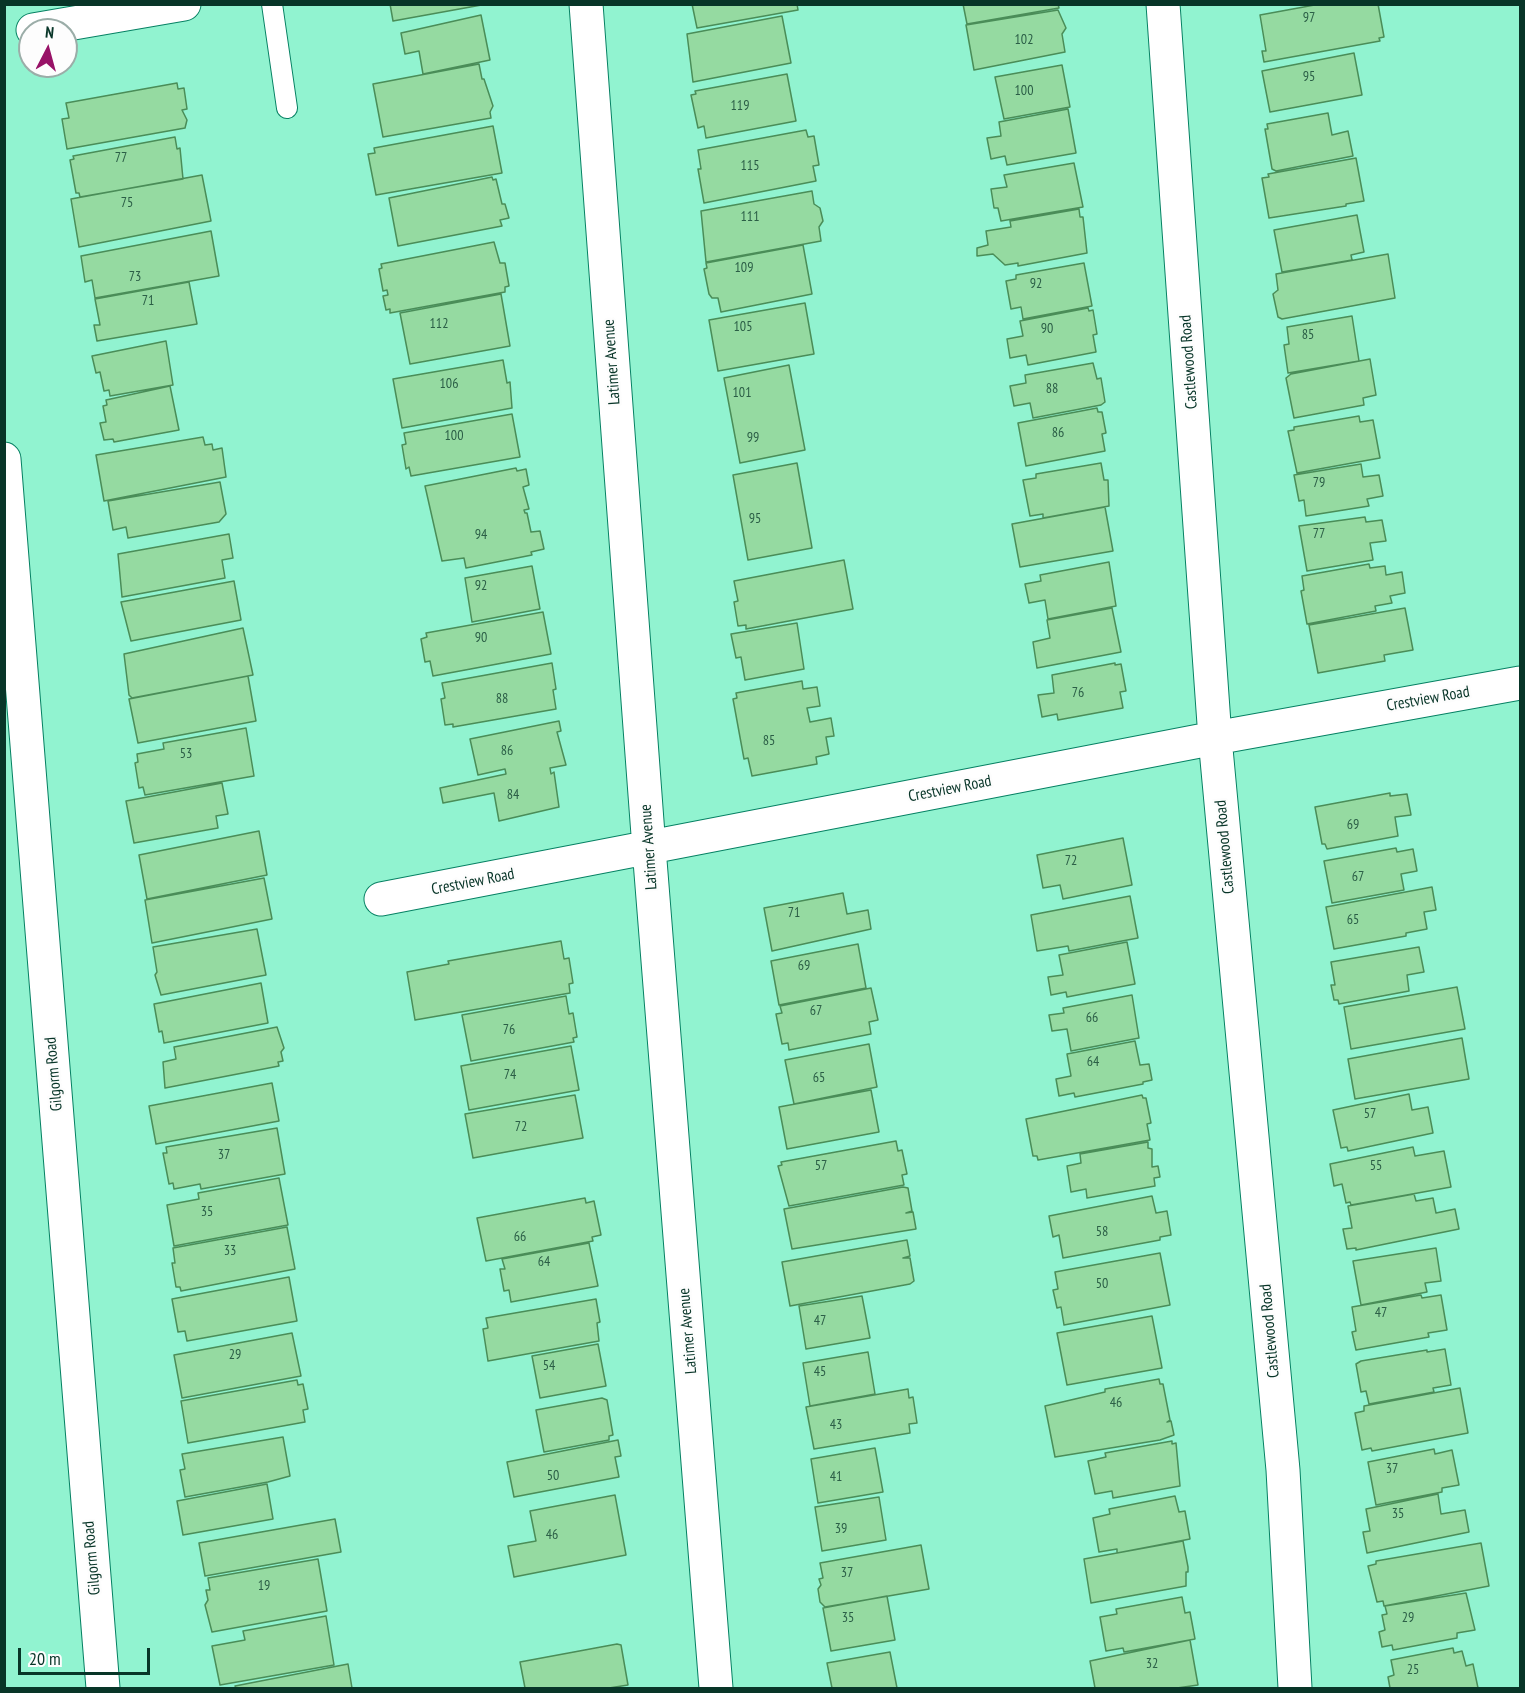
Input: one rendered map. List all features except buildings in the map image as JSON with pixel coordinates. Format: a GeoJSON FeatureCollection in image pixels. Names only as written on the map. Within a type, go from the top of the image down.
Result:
{"type":"FeatureCollection","features":[{"type":"Feature","properties":{"kind":"street"},"geometry":{"type":"LineString","coordinates":[[78,22],[184,4]]}},
{"type":"Feature","properties":{"kind":"street","name":"Latimer Avenue"},"geometry":{"type":"LineString","coordinates":[[586,4],[649,848],[716,1689]]}},
{"type":"Feature","properties":{"kind":"street","name":"Castlewood Road"},"geometry":{"type":"LineString","coordinates":[[1163,4],[1215,738],[1283,1470],[1295,1689]]}},
{"type":"Feature","properties":{"kind":"street","name":"Gilgorm Road"},"geometry":{"type":"LineString","coordinates":[[4,459],[103,1689]]}},
{"type":"Feature","properties":{"kind":"street","name":"Crestview Road"},"geometry":{"type":"LineString","coordinates":[[381,899],[1215,738],[1521,683]]}},
{"type":"Feature","properties":{"kind":"lane"},"geometry":{"type":"LineString","coordinates":[[272,4],[287,108]]}}]}
